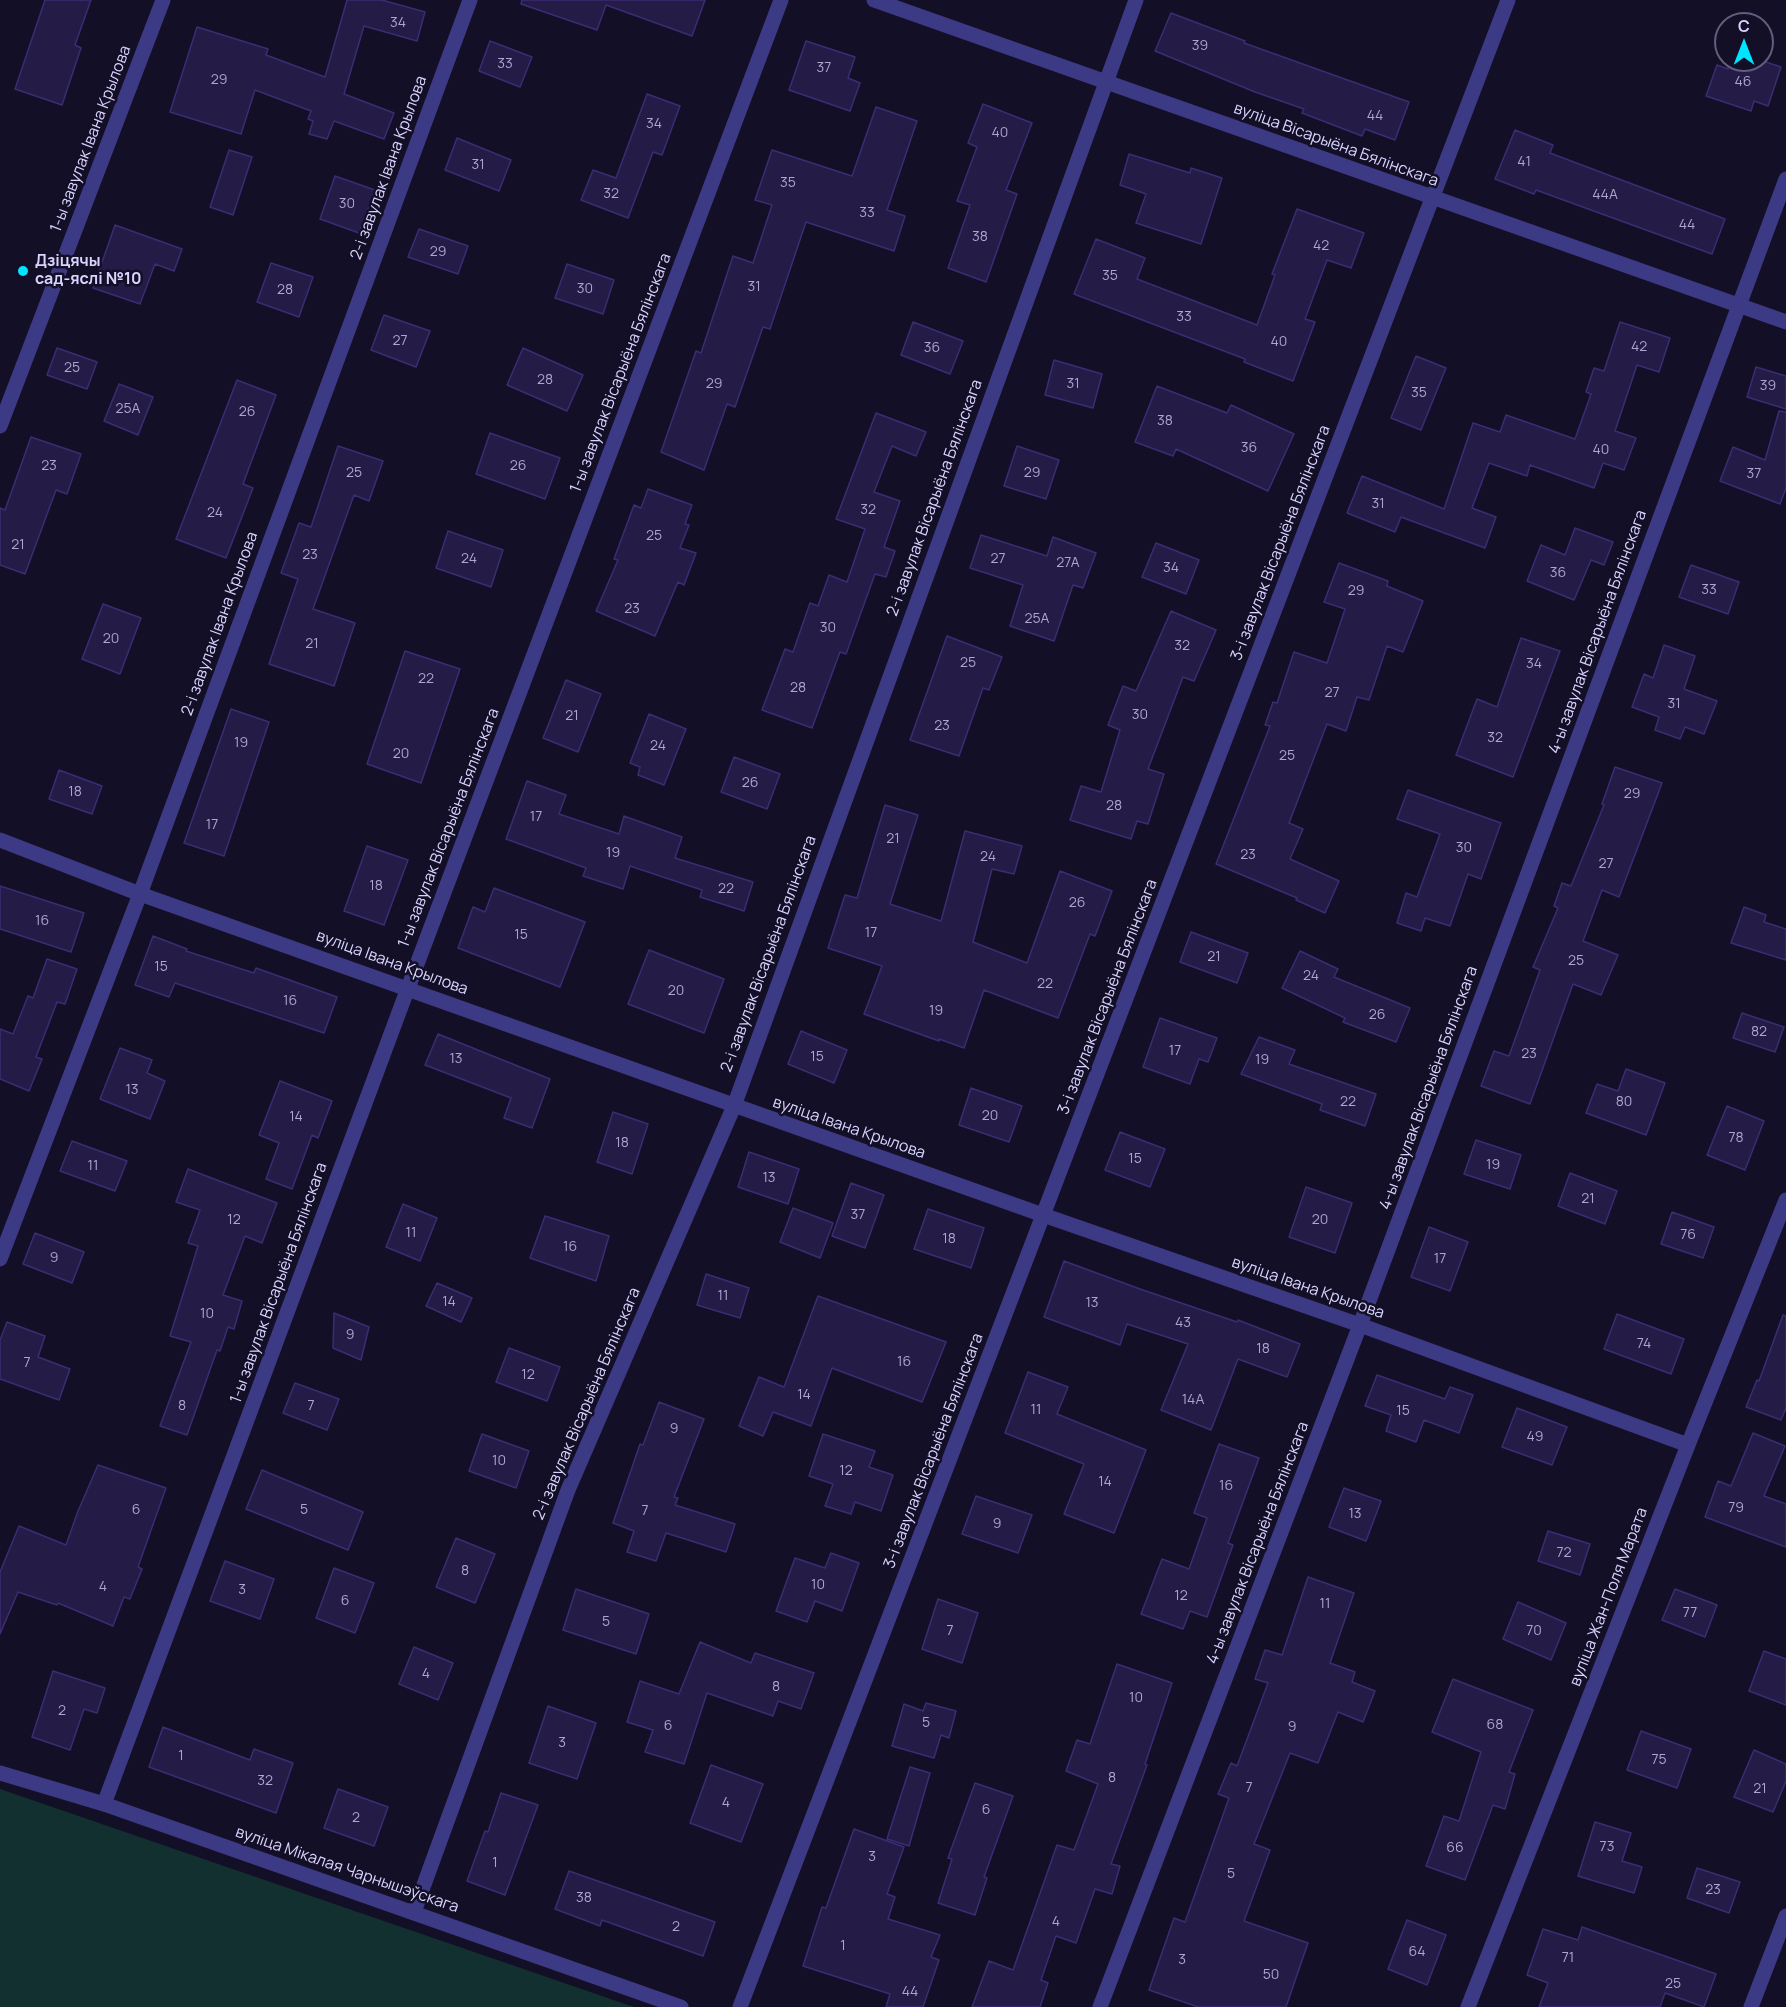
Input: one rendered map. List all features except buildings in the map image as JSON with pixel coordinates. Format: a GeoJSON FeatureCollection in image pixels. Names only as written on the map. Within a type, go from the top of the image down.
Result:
{"type":"FeatureCollection","features":[{"type":"Feature","properties":{"kind":"street","name":"1-ы завулак Івана Крылова"},"geometry":{"type":"LineString","coordinates":[[0,426],[163,0]]}},
{"type":"Feature","properties":{"kind":"street","name":"2-і завулак Івана Крылова"},"geometry":{"type":"LineString","coordinates":[[0,1258],[140,894],[470,0]]}},
{"type":"Feature","properties":{"kind":"street","name":"1-ы завулак Вісарыёна Бялінскага"},"geometry":{"type":"LineString","coordinates":[[104,1804],[408,988],[781,0]]}},
{"type":"Feature","properties":{"kind":"street","name":"вуліца Вісарыёна Бялінскага"},"geometry":{"type":"LineString","coordinates":[[874,0],[1786,322]]}},
{"type":"Feature","properties":{"kind":"street","name":"2-і завулак Вісарыёна Бялінскага"},"geometry":{"type":"LineString","coordinates":[[414,1912],[568,1490],[734,1106],[1136,0]]}},
{"type":"Feature","properties":{"kind":"street","name":"3-і завулак Вісарыёна Бялінскага"},"geometry":{"type":"LineString","coordinates":[[740,2007],[1508,0]]}},
{"type":"Feature","properties":{"kind":"street","name":"4-ы завулак Вісарыёна Бялінскага"},"geometry":{"type":"LineString","coordinates":[[1100,2007],[1360,1325],[1786,179]]}},
{"type":"Feature","properties":{"kind":"street","name":"вуліца Івана Крылова"},"geometry":{"type":"LineString","coordinates":[[0,840],[140,894],[734,1106],[1360,1325],[1688,1445]]}},
{"type":"Feature","properties":{"kind":"street","name":"вуліца Жан-Поля Марата"},"geometry":{"type":"LineString","coordinates":[[1468,2007],[1786,1200]]}},
{"type":"Feature","properties":{"kind":"street","name":"вуліца Мікалая Чарнышэўскага"},"geometry":{"type":"LineString","coordinates":[[0,1773],[104,1804],[681,2007]]}},
{"type":"Feature","properties":{"kind":"street"},"geometry":{"type":"LineString","coordinates":[[1751,2007],[1786,1916]]}},
{"type":"Feature","properties":{"kind":"green space"},"geometry":{"type":"Polygon","coordinates":[[[0,1789],[634,2007],[0,2007],[0,1789]]]}},
{"type":"Feature","properties":{"kind":"place","name":"Дзіцячы сад-яслі №10"},"geometry":{"type":"Point","coordinates":[23,271]}}]}
